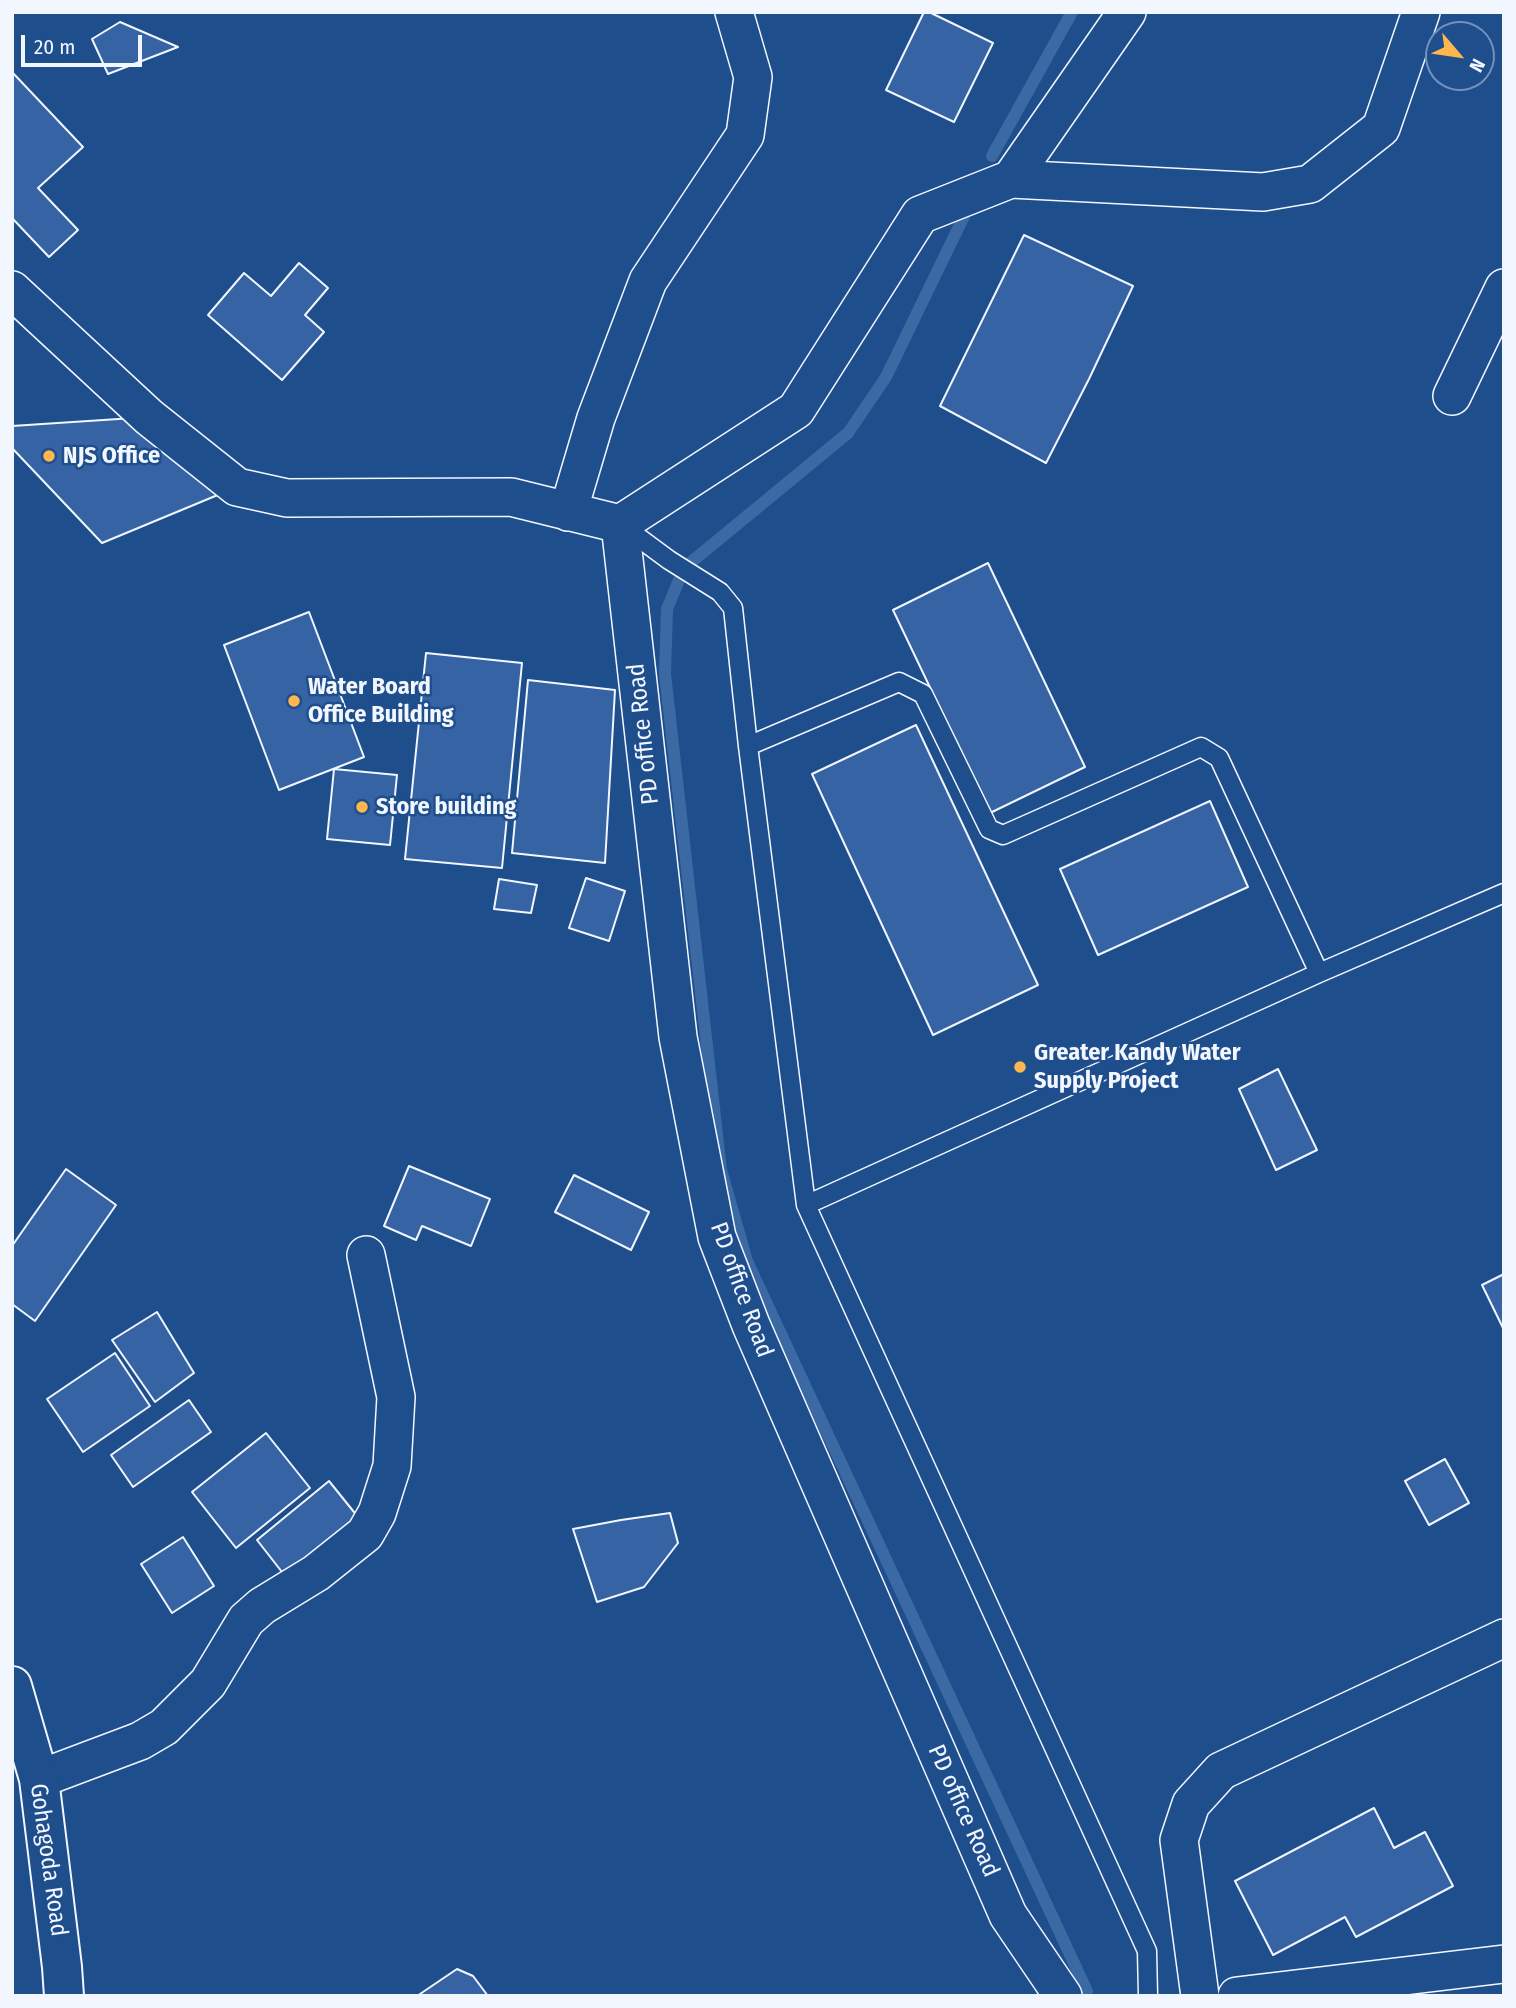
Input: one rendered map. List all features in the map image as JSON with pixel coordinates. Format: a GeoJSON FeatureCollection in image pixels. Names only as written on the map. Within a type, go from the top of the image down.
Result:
{"type":"FeatureCollection","features":[{"type":"Feature","properties":{"kind":"main road","name":"Gohagoda Road"},"geometry":{"type":"LineString","coordinates":[[12,1686],[38,1779],[64,1996]]}},
{"type":"Feature","properties":{"kind":"street"},"geometry":{"type":"LineString","coordinates":[[568,512],[596,418],[648,281],[745,135],[753,77],[734,12]]}},
{"type":"Feature","properties":{"kind":"street"},"geometry":{"type":"LineString","coordinates":[[1011,179],[1127,12]]}},
{"type":"Feature","properties":{"kind":"street"},"geometry":{"type":"LineString","coordinates":[[12,290],[149,418],[237,487],[288,498],[511,497],[620,524],[796,410],[920,215],[1011,179],[1263,192],[1310,184],[1381,128],[1420,12]]}},
{"type":"Feature","properties":{"kind":"street"},"geometry":{"type":"LineString","coordinates":[[1452,396],[1504,288]]}},
{"type":"Feature","properties":{"kind":"street","name":"PD office Road"},"geometry":{"type":"LineString","coordinates":[[620,524],[678,1037],[717,1237],[751,1325],[1008,1915],[1063,1996]]}},
{"type":"Feature","properties":{"kind":"street"},"geometry":{"type":"LineString","coordinates":[[38,1779],[140,1741],[164,1727],[208,1683],[246,1620],[262,1606],[316,1573],[365,1534],[377,1513],[392,1466],[396,1398],[366,1255]]}},
{"type":"Feature","properties":{"kind":"street"},"geometry":{"type":"LineString","coordinates":[[1200,1996],[1180,1840],[1191,1804],[1221,1771],[1504,1638]]}},
{"type":"Feature","properties":{"kind":"street"},"geometry":{"type":"LineString","coordinates":[[1237,1996],[1504,1964]]}},
{"type":"Feature","properties":{"kind":"lane"},"geometry":{"type":"LineString","coordinates":[[620,524],[669,560],[720,592],[733,608],[806,1205],[1147,1951],[1148,1996]]}},
{"type":"Feature","properties":{"kind":"lane"},"geometry":{"type":"LineString","coordinates":[[748,746],[899,682],[923,694],[989,828],[1003,835],[1201,747],[1219,758],[1319,973]]}},
{"type":"Feature","properties":{"kind":"lane"},"geometry":{"type":"LineString","coordinates":[[806,1205],[1319,973],[1504,893]]}},
{"type":"Feature","properties":{"kind":"building"},"geometry":{"type":"Polygon","coordinates":[[[924,12],[993,43],[954,122],[886,90],[924,12]]]}},
{"type":"Feature","properties":{"kind":"building"},"geometry":{"type":"Polygon","coordinates":[[[120,22],[178,47],[108,74],[92,39],[120,22]]]}},
{"type":"Feature","properties":{"kind":"building"},"geometry":{"type":"Polygon","coordinates":[[[12,72],[83,147],[38,188],[78,230],[49,257],[12,218],[12,72]]]}},
{"type":"Feature","properties":{"kind":"building"},"geometry":{"type":"Polygon","coordinates":[[[1024,235],[1133,286],[1046,463],[940,406],[1024,235]]]}},
{"type":"Feature","properties":{"kind":"building"},"geometry":{"type":"Polygon","coordinates":[[[299,263],[328,288],[305,315],[324,332],[282,380],[208,315],[244,273],[271,296],[299,263]]]}},
{"type":"Feature","properties":{"kind":"building"},"geometry":{"type":"Polygon","coordinates":[[[149,417],[237,487],[102,543],[12,448],[12,426],[149,417]]]}},
{"type":"Feature","properties":{"kind":"building"},"geometry":{"type":"Polygon","coordinates":[[[988,563],[1085,767],[990,813],[893,610],[988,563]]]}},
{"type":"Feature","properties":{"kind":"building","name":"Water Board Office Building"},"geometry":{"type":"Polygon","coordinates":[[[309,612],[364,757],[279,790],[224,645],[309,612]]]}},
{"type":"Feature","properties":{"kind":"building"},"geometry":{"type":"Polygon","coordinates":[[[426,653],[522,663],[502,868],[405,859],[426,653]]]}},
{"type":"Feature","properties":{"kind":"building"},"geometry":{"type":"Polygon","coordinates":[[[528,680],[615,690],[605,863],[512,853],[528,680]]]}},
{"type":"Feature","properties":{"kind":"building"},"geometry":{"type":"Polygon","coordinates":[[[916,725],[1038,985],[933,1035],[812,774],[916,725]]]}},
{"type":"Feature","properties":{"kind":"building","name":"Store building"},"geometry":{"type":"Polygon","coordinates":[[[334,769],[397,775],[390,845],[327,839],[334,769]]]}},
{"type":"Feature","properties":{"kind":"building"},"geometry":{"type":"Polygon","coordinates":[[[1210,801],[1248,887],[1098,955],[1060,869],[1210,801]]]}},
{"type":"Feature","properties":{"kind":"building"},"geometry":{"type":"Polygon","coordinates":[[[586,878],[625,891],[609,941],[569,928],[586,878]]]}},
{"type":"Feature","properties":{"kind":"building"},"geometry":{"type":"Polygon","coordinates":[[[499,879],[537,885],[531,913],[494,909],[499,879]]]}},
{"type":"Feature","properties":{"kind":"building"},"geometry":{"type":"Polygon","coordinates":[[[1278,1069],[1317,1150],[1276,1170],[1239,1089],[1278,1069]]]}},
{"type":"Feature","properties":{"kind":"building"},"geometry":{"type":"Polygon","coordinates":[[[409,1166],[490,1199],[471,1246],[422,1226],[416,1240],[384,1226],[409,1166]]]}},
{"type":"Feature","properties":{"kind":"building"},"geometry":{"type":"Polygon","coordinates":[[[66,1169],[116,1205],[35,1321],[12,1304],[12,1246],[66,1169]]]}},
{"type":"Feature","properties":{"kind":"building"},"geometry":{"type":"Polygon","coordinates":[[[574,1175],[649,1212],[631,1250],[555,1212],[574,1175]]]}},
{"type":"Feature","properties":{"kind":"building"},"geometry":{"type":"Polygon","coordinates":[[[1504,1274],[1504,1330],[1482,1285],[1504,1274]]]}},
{"type":"Feature","properties":{"kind":"building"},"geometry":{"type":"Polygon","coordinates":[[[157,1312],[194,1373],[155,1402],[112,1340],[157,1312]]]}},
{"type":"Feature","properties":{"kind":"building"},"geometry":{"type":"Polygon","coordinates":[[[115,1353],[150,1406],[83,1452],[47,1399],[115,1353]]]}},
{"type":"Feature","properties":{"kind":"building"},"geometry":{"type":"Polygon","coordinates":[[[189,1400],[211,1432],[133,1487],[111,1455],[189,1400]]]}},
{"type":"Feature","properties":{"kind":"building"},"geometry":{"type":"Polygon","coordinates":[[[266,1433],[310,1488],[236,1548],[192,1492],[266,1433]]]}},
{"type":"Feature","properties":{"kind":"building"},"geometry":{"type":"Polygon","coordinates":[[[1445,1459],[1469,1503],[1429,1525],[1405,1481],[1445,1459]]]}},
{"type":"Feature","properties":{"kind":"building"},"geometry":{"type":"Polygon","coordinates":[[[329,1481],[362,1522],[289,1581],[257,1540],[329,1481]]]}},
{"type":"Feature","properties":{"kind":"building"},"geometry":{"type":"Polygon","coordinates":[[[670,1513],[678,1543],[644,1587],[597,1602],[573,1529],[670,1513]]]}},
{"type":"Feature","properties":{"kind":"building"},"geometry":{"type":"Polygon","coordinates":[[[183,1537],[214,1586],[172,1613],[141,1564],[183,1537]]]}},
{"type":"Feature","properties":{"kind":"building"},"geometry":{"type":"Polygon","coordinates":[[[1374,1808],[1394,1848],[1425,1832],[1453,1886],[1356,1937],[1345,1917],[1273,1955],[1235,1881],[1374,1808]]]}},
{"type":"Feature","properties":{"kind":"building"},"geometry":{"type":"Polygon","coordinates":[[[457,1969],[473,1976],[488,1996],[417,1996],[457,1969]]]}},
{"type":"Feature","properties":{"kind":"waterway"},"geometry":{"type":"LineString","coordinates":[[992,156],[1072,12]]}},
{"type":"Feature","properties":{"kind":"waterway"},"geometry":{"type":"LineString","coordinates":[[967,210],[886,377],[848,433],[684,568],[667,609],[665,674],[721,1170],[747,1261],[1087,1991]]}},
{"type":"Feature","properties":{"kind":"place","name":"NJS Office"},"geometry":{"type":"Point","coordinates":[49,456]}},
{"type":"Feature","properties":{"kind":"place","name":"Water Board Office Building"},"geometry":{"type":"Point","coordinates":[294,701]}},
{"type":"Feature","properties":{"kind":"place","name":"Store building"},"geometry":{"type":"Point","coordinates":[362,807]}},
{"type":"Feature","properties":{"kind":"place","name":"Greater Kandy Water Supply Project"},"geometry":{"type":"Point","coordinates":[1020,1067]}}]}
